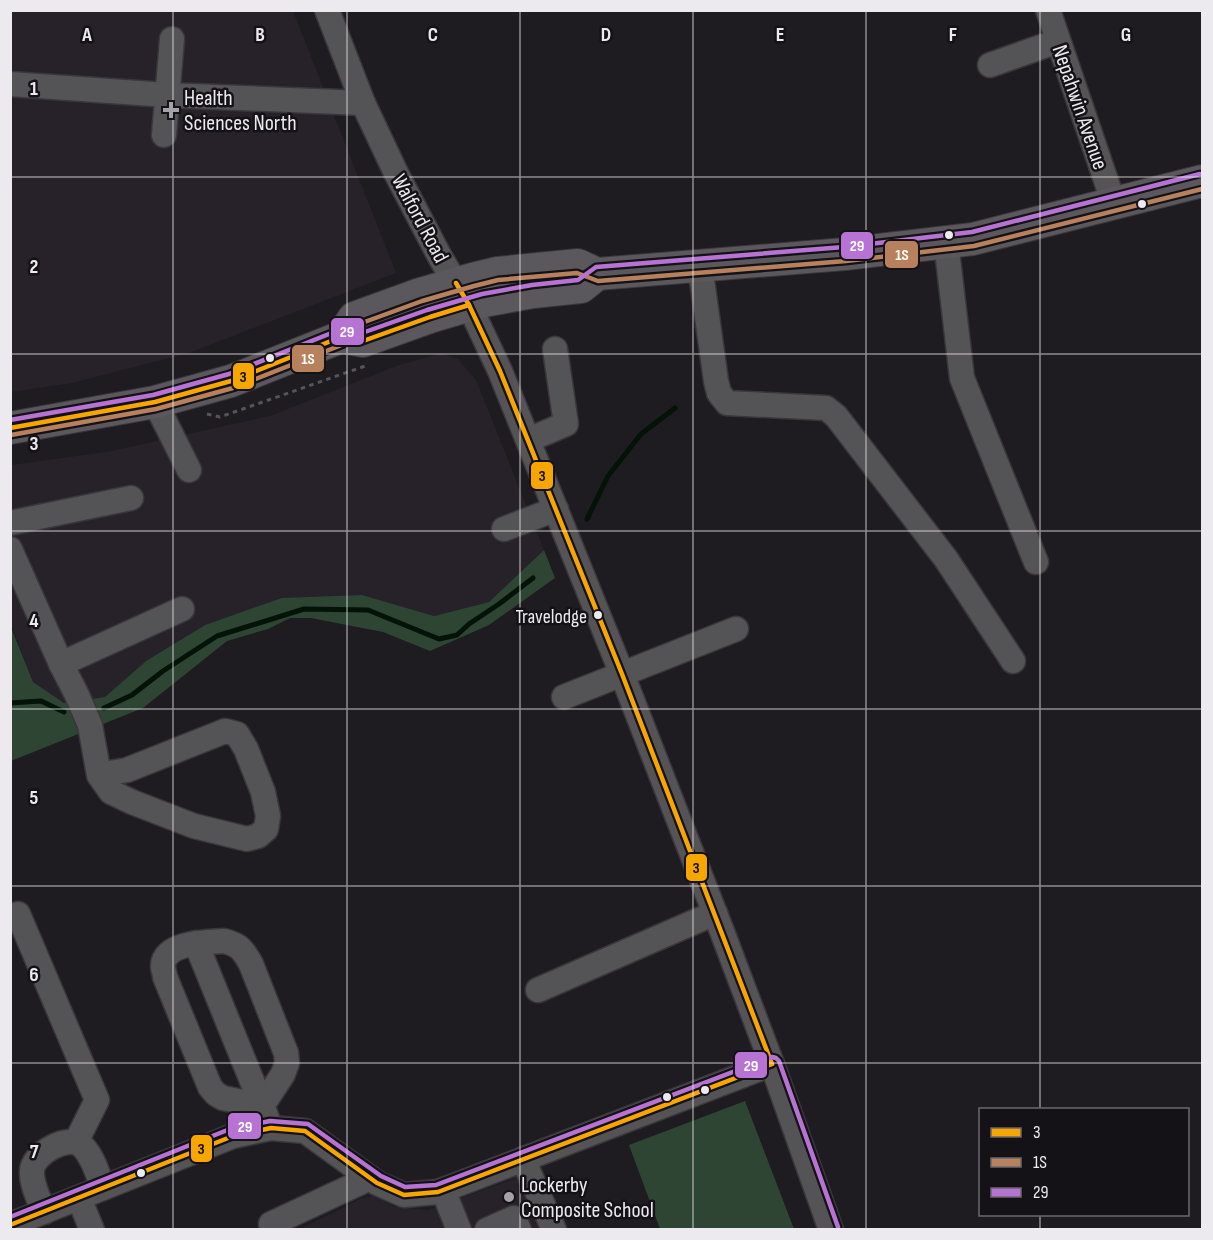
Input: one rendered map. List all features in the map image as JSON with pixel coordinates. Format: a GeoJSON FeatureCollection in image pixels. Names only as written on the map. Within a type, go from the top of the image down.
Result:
{"type":"FeatureCollection","features":[{"type":"Feature","properties":{"kind":"main road"},"geometry":{"type":"LineString","coordinates":[[10,428],[155,402],[231,381],[341,337],[363,341],[430,317],[497,273],[578,265],[597,274],[845,254],[973,239],[1203,181]]}},
{"type":"Feature","properties":{"kind":"street","name":"Walford Road"},"geometry":{"type":"LineString","coordinates":[[327,10],[363,103],[396,173],[462,294],[500,371],[715,913],[831,1230]]}},
{"type":"Feature","properties":{"kind":"street","name":"Nepahwin Avenue"},"geometry":{"type":"LineString","coordinates":[[1048,10],[1114,204]]}},
{"type":"Feature","properties":{"kind":"street"},"geometry":{"type":"LineString","coordinates":[[164,135],[171,39]]}},
{"type":"Feature","properties":{"kind":"street"},"geometry":{"type":"LineString","coordinates":[[990,64],[1058,41]]}},
{"type":"Feature","properties":{"kind":"street"},"geometry":{"type":"LineString","coordinates":[[10,84],[167,95],[363,103]]}},
{"type":"Feature","properties":{"kind":"street"},"geometry":{"type":"LineString","coordinates":[[946,242],[962,378],[1036,562]]}},
{"type":"Feature","properties":{"kind":"street"},"geometry":{"type":"LineString","coordinates":[[700,266],[716,381],[719,393],[727,404],[826,408],[836,417],[946,559],[1013,661]]}},
{"type":"Feature","properties":{"kind":"street"},"geometry":{"type":"LineString","coordinates":[[528,440],[566,424],[555,349]]}},
{"type":"Feature","properties":{"kind":"street"},"geometry":{"type":"LineString","coordinates":[[155,402],[189,470]]}},
{"type":"Feature","properties":{"kind":"street"},"geometry":{"type":"LineString","coordinates":[[10,523],[131,498]]}},
{"type":"Feature","properties":{"kind":"street"},"geometry":{"type":"LineString","coordinates":[[504,530],[556,509]]}},
{"type":"Feature","properties":{"kind":"street"},"geometry":{"type":"LineString","coordinates":[[10,549],[90,725],[99,775],[111,792],[194,826],[247,839],[258,836],[266,829],[268,816],[263,792],[246,749],[237,734],[225,731],[127,770],[99,775]]}},
{"type":"Feature","properties":{"kind":"street"},"geometry":{"type":"LineString","coordinates":[[61,664],[182,609]]}},
{"type":"Feature","properties":{"kind":"street"},"geometry":{"type":"LineString","coordinates":[[564,697],[736,628]]}},
{"type":"Feature","properties":{"kind":"street"},"geometry":{"type":"LineString","coordinates":[[13,908],[97,1100],[76,1142]]}},
{"type":"Feature","properties":{"kind":"street"},"geometry":{"type":"LineString","coordinates":[[538,990],[715,913]]}},
{"type":"Feature","properties":{"kind":"street"},"geometry":{"type":"LineString","coordinates":[[224,940],[243,950],[255,974],[286,1053],[287,1063],[283,1074],[262,1106],[223,1098],[210,1087],[163,967],[168,954],[180,947],[224,940]]}},
{"type":"Feature","properties":{"kind":"street"},"geometry":{"type":"LineString","coordinates":[[196,943],[271,1128]]}},
{"type":"Feature","properties":{"kind":"street"},"geometry":{"type":"LineString","coordinates":[[10,1225],[233,1136],[271,1128],[305,1131],[377,1183],[404,1195],[438,1192],[772,1064]]}},
{"type":"Feature","properties":{"kind":"street"},"geometry":{"type":"LineString","coordinates":[[72,1113],[76,1142]]}},
{"type":"Feature","properties":{"kind":"street"},"geometry":{"type":"LineString","coordinates":[[44,1212],[37,1194],[32,1172],[33,1164],[42,1154],[63,1142],[76,1142],[83,1147],[103,1188]]}},
{"type":"Feature","properties":{"kind":"street"},"geometry":{"type":"LineString","coordinates":[[523,1159],[554,1230]]}},
{"type":"Feature","properties":{"kind":"street"},"geometry":{"type":"LineString","coordinates":[[271,1224],[370,1178]]}},
{"type":"Feature","properties":{"kind":"street"},"geometry":{"type":"LineString","coordinates":[[443,1190],[459,1230]]}},
{"type":"Feature","properties":{"kind":"street"},"geometry":{"type":"LineString","coordinates":[[79,1197],[92,1230]]}},
{"type":"Feature","properties":{"kind":"street"},"geometry":{"type":"LineString","coordinates":[[487,1230],[514,1218],[519,1230]]}},
{"type":"Feature","properties":{"kind":"path"},"geometry":{"type":"LineString","coordinates":[[198,412],[220,417],[373,363]]}},
{"type":"Feature","properties":{"kind":"shaded area","name":"Health Sciences North"},"geometry":{"type":"Polygon","coordinates":[[[10,11],[293,11],[396,273],[189,353],[72,383],[11,392],[10,11]]]}},
{"type":"Feature","properties":{"kind":"shaded area"},"geometry":{"type":"Polygon","coordinates":[[[442,353],[458,359],[476,380],[544,550],[489,602],[434,616],[362,595],[282,599],[205,625],[146,661],[105,697],[64,703],[33,682],[11,625],[11,465],[112,451],[270,416],[399,365],[442,353]]]}},
{"type":"Feature","properties":{"kind":"shaded area","name":"Lockerby Composite School"},"geometry":{"type":"Polygon","coordinates":[[[541,1169],[566,1229],[298,1230],[360,1199],[375,1195],[393,1206],[428,1210],[541,1169]]]}},
{"type":"Feature","properties":{"kind":"green space"},"geometry":{"type":"Polygon","coordinates":[[[544,550],[555,578],[489,625],[430,651],[383,632],[311,618],[290,618],[268,629],[227,641],[143,708],[11,761],[10,625],[33,682],[64,703],[105,697],[146,661],[205,625],[282,598],[362,595],[434,616],[489,602],[544,550]]]}},
{"type":"Feature","properties":{"kind":"green space"},"geometry":{"type":"Polygon","coordinates":[[[745,1101],[794,1229],[660,1229],[629,1145],[745,1101]]]}},
{"type":"Feature","properties":{"kind":"waterway"},"geometry":{"type":"LineString","coordinates":[[587,519],[608,476],[641,434],[675,408]]}},
{"type":"Feature","properties":{"kind":"waterway"},"geometry":{"type":"LineString","coordinates":[[104,708],[132,695],[163,671],[217,636],[304,609],[368,610],[439,639],[457,635],[533,578]]}},
{"type":"Feature","properties":{"kind":"waterway"},"geometry":{"type":"LineString","coordinates":[[10,703],[41,701],[64,712]]}},
{"type":"Feature","properties":{"kind":"transit line","name":"29"},"geometry":{"type":"LineString","coordinates":[[10,420],[153,395],[229,374],[339,330],[362,333],[482,294],[578,280],[596,267],[844,247],[972,232],[1200,174]]}},
{"type":"Feature","properties":{"kind":"transit line","name":"1S"},"geometry":{"type":"LineString","coordinates":[[11,435],[156,409],[233,388],[344,344],[359,324],[422,301],[498,280],[577,273],[598,281],[846,261],[974,246],[1202,189]]}},
{"type":"Feature","properties":{"kind":"transit line","name":"3"},"geometry":{"type":"LineString","coordinates":[[456,283],[500,371],[622,674],[772,1064]]}},
{"type":"Feature","properties":{"kind":"transit line","name":"3"},"geometry":{"type":"LineString","coordinates":[[10,428],[155,402],[231,381],[341,337],[363,341],[469,305]]}},
{"type":"Feature","properties":{"kind":"transit line","name":"29"},"geometry":{"type":"LineString","coordinates":[[10,1217],[230,1129],[270,1121],[308,1124],[381,1176],[405,1187],[436,1185],[772,1057],[779,1061],[838,1227]]}},
{"type":"Feature","properties":{"kind":"transit line","name":"3"},"geometry":{"type":"LineString","coordinates":[[10,1225],[233,1136],[271,1128],[305,1131],[377,1183],[404,1195],[438,1192],[772,1064]]}},
{"type":"Feature","properties":{"kind":"place","name":"Health Sciences North"},"geometry":{"type":"Point","coordinates":[171,110]}},
{"type":"Feature","properties":{"kind":"place","name":"Travelodge"},"geometry":{"type":"Point","coordinates":[598,615]}},
{"type":"Feature","properties":{"kind":"place","name":"Lockerby Composite School"},"geometry":{"type":"Point","coordinates":[509,1197]}}]}
